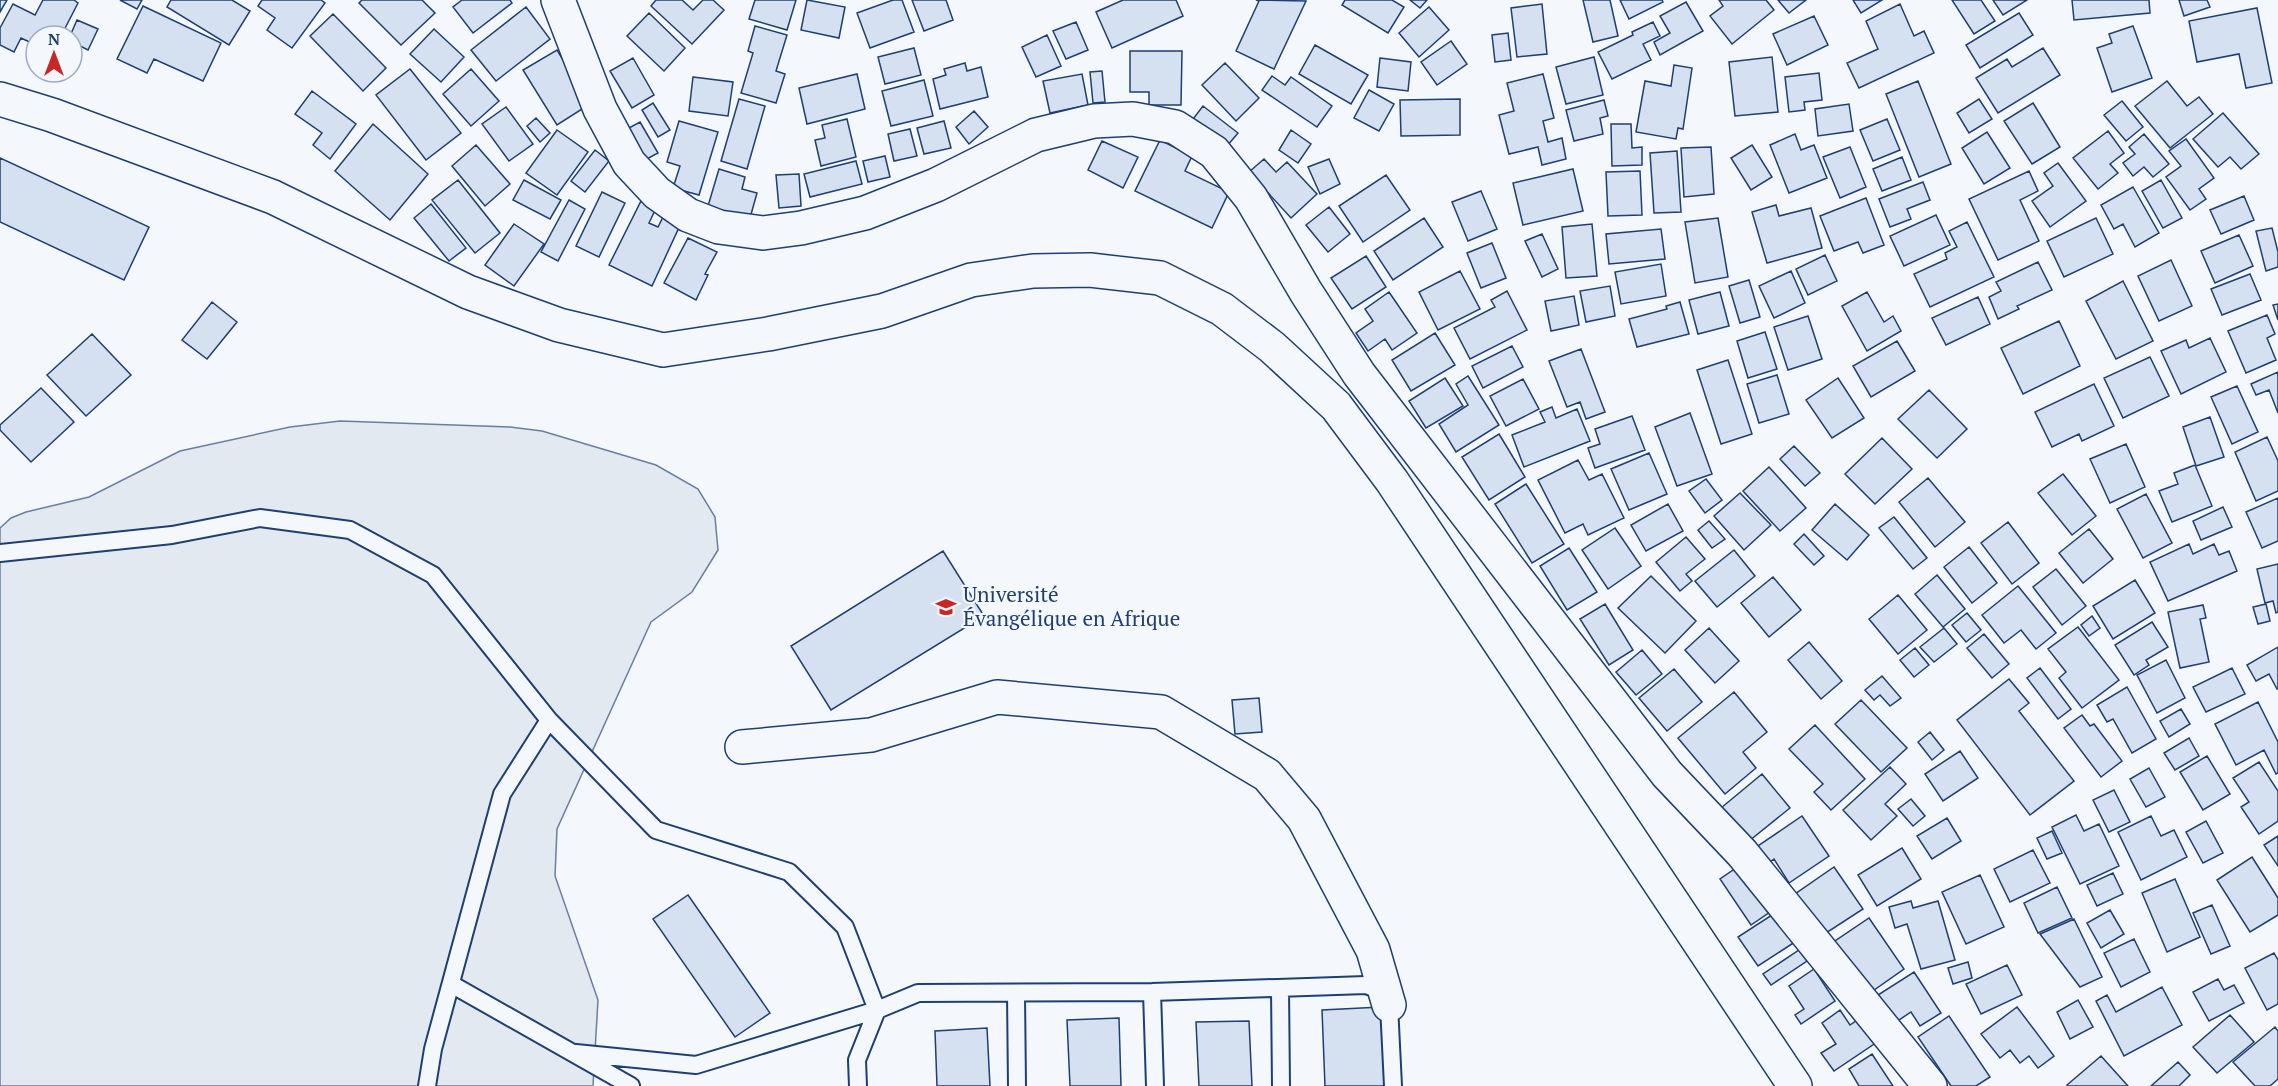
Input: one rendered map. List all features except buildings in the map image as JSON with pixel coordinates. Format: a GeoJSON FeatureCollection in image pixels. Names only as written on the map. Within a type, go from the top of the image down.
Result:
{"type":"FeatureCollection","features":[{"type":"Feature","properties":{"kind":"main road"},"geometry":{"type":"LineString","coordinates":[[558,0],[600,109],[629,163],[657,193],[688,215],[719,227],[763,233],[801,228],[865,213],[936,185],[1036,135],[1094,121],[1133,119],[1175,127],[1214,152],[1251,198],[1306,292],[1359,374],[1667,774],[1742,853],[1930,1086]]}},
{"type":"Feature","properties":{"kind":"main road"},"geometry":{"type":"LineString","coordinates":[[0,99],[52,115],[273,197],[468,292],[560,326],[663,350],[768,334],[882,311],[971,280],[1033,271],[1090,270],[1160,278],[1222,309],[1272,347],[1336,406],[1392,482],[1795,1086]]}},
{"type":"Feature","properties":{"kind":"main road"},"geometry":{"type":"LineString","coordinates":[[742,747],[871,735],[997,697],[1161,712],[1267,775],[1304,819],[1373,950],[1389,1005]]}},
{"type":"Feature","properties":{"kind":"lane"},"geometry":{"type":"LineString","coordinates":[[0,553],[172,535],[260,518],[350,530],[433,575],[549,720],[656,830],[789,872],[845,927],[877,1010],[857,1060],[858,1086]]}},
{"type":"Feature","properties":{"kind":"lane"},"geometry":{"type":"LineString","coordinates":[[427,1086],[433,1049],[502,794],[549,720]]}},
{"type":"Feature","properties":{"kind":"lane"},"geometry":{"type":"LineString","coordinates":[[451,984],[631,1086]]}},
{"type":"Feature","properties":{"kind":"lane"},"geometry":{"type":"LineString","coordinates":[[576,1053],[696,1065],[877,1010],[918,993],[1152,992],[1366,985],[1380,990],[1389,1005],[1393,1086]]}},
{"type":"Feature","properties":{"kind":"lane"},"geometry":{"type":"LineString","coordinates":[[1280,989],[1281,1086]]}},
{"type":"Feature","properties":{"kind":"lane"},"geometry":{"type":"LineString","coordinates":[[1152,992],[1155,1086]]}},
{"type":"Feature","properties":{"kind":"lane"},"geometry":{"type":"LineString","coordinates":[[1016,993],[1017,1086]]}},
{"type":"Feature","properties":{"kind":"shaded area"},"geometry":{"type":"Polygon","coordinates":[[[340,421],[510,427],[542,431],[656,465],[698,489],[715,517],[718,550],[692,592],[651,622],[557,829],[555,876],[598,1000],[593,1086],[0,1086],[0,528],[11,518],[26,512],[89,497],[180,451],[290,427],[340,421]]]}},
{"type":"Feature","properties":{"kind":"place","name":"Université Évangélique en Afrique"},"geometry":{"type":"Point","coordinates":[946,607]}}]}
